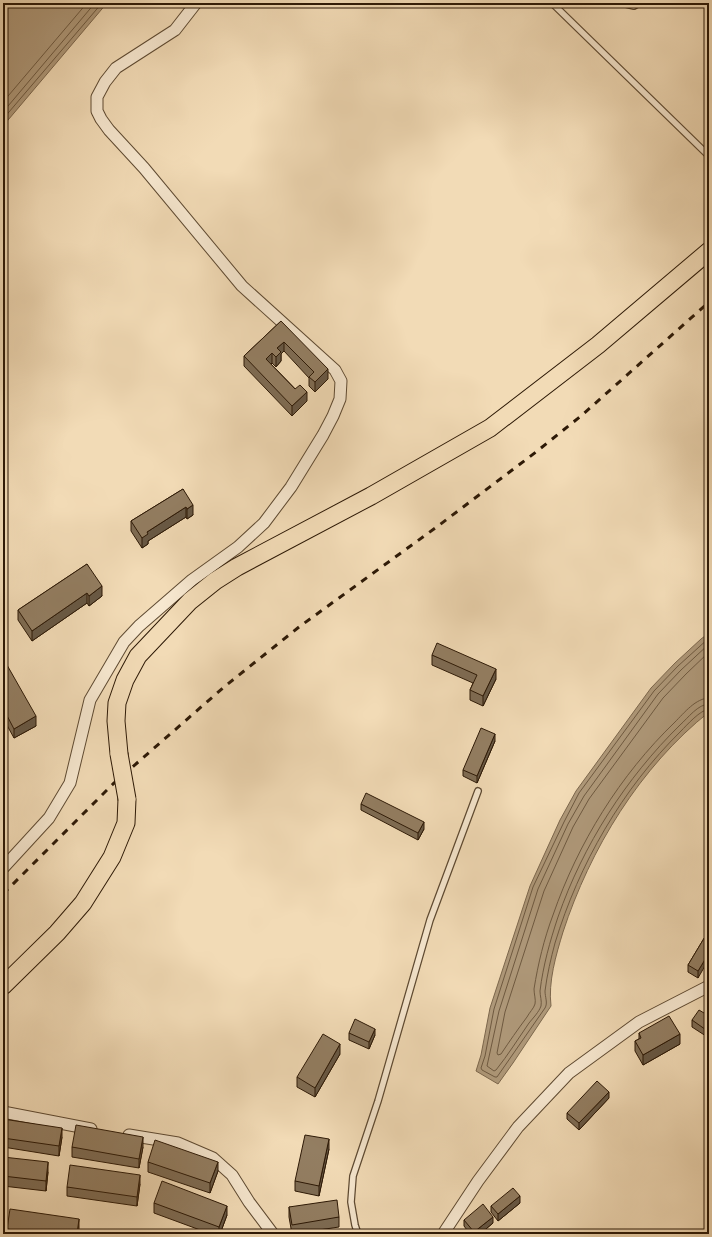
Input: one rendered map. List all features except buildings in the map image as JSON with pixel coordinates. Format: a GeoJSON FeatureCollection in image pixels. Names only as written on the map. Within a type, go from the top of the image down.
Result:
{"type":"FeatureCollection","features":[{"type":"Feature","properties":{"kind":"main road"},"geometry":{"type":"LineString","coordinates":[[3,986],[57,932],[83,903],[112,856],[126,823],[127,799],[119,754],[116,721],[117,703],[125,680],[138,656],[190,601],[215,581],[283,542],[371,496],[490,428],[598,345],[709,251]]}},
{"type":"Feature","properties":{"kind":"street"},"geometry":{"type":"LineString","coordinates":[[3,868],[49,818],[70,782],[90,700],[124,642],[139,626],[192,580],[238,547],[264,523],[291,487],[323,435],[334,416],[340,399],[341,382],[335,370],[242,286],[144,168],[109,130],[97,111],[97,97],[105,82],[116,68],[175,30],[196,3]]}},
{"type":"Feature","properties":{"kind":"street"},"geometry":{"type":"LineString","coordinates":[[124,642],[138,656]]}},
{"type":"Feature","properties":{"kind":"street"},"geometry":{"type":"LineString","coordinates":[[442,1234],[478,1181],[518,1127],[569,1073],[639,1022],[709,986]]}},
{"type":"Feature","properties":{"kind":"street"},"geometry":{"type":"LineString","coordinates":[[3,1112],[102,1131]]}},
{"type":"Feature","properties":{"kind":"street"},"geometry":{"type":"LineString","coordinates":[[117,1133],[178,1143],[212,1158],[232,1174],[249,1202],[272,1234]]}},
{"type":"Feature","properties":{"kind":"lane"},"geometry":{"type":"LineString","coordinates":[[552,3],[709,156]]}},
{"type":"Feature","properties":{"kind":"lane"},"geometry":{"type":"LineString","coordinates":[[622,3],[634,6],[639,3]]}},
{"type":"Feature","properties":{"kind":"lane"},"geometry":{"type":"LineString","coordinates":[[358,1234],[355,1226],[351,1202],[353,1176],[378,1101],[430,920],[478,791]]}},
{"type":"Feature","properties":{"kind":"water"},"geometry":{"type":"Polygon","coordinates":[[[3,3],[107,3],[3,126],[3,3]]]}},
{"type":"Feature","properties":{"kind":"water"},"geometry":{"type":"Polygon","coordinates":[[[709,633],[709,712],[684,734],[661,758],[620,812],[603,840],[574,901],[563,932],[555,959],[550,997],[551,1006],[498,1084],[476,1071],[481,1055],[490,1008],[530,886],[560,820],[576,791],[651,688],[675,663],[709,633]]]}},
{"type":"Feature","properties":{"kind":"railway"},"geometry":{"type":"LineString","coordinates":[[3,894],[113,784],[224,687],[299,627],[438,526],[536,452],[581,416],[709,302]]}}]}
